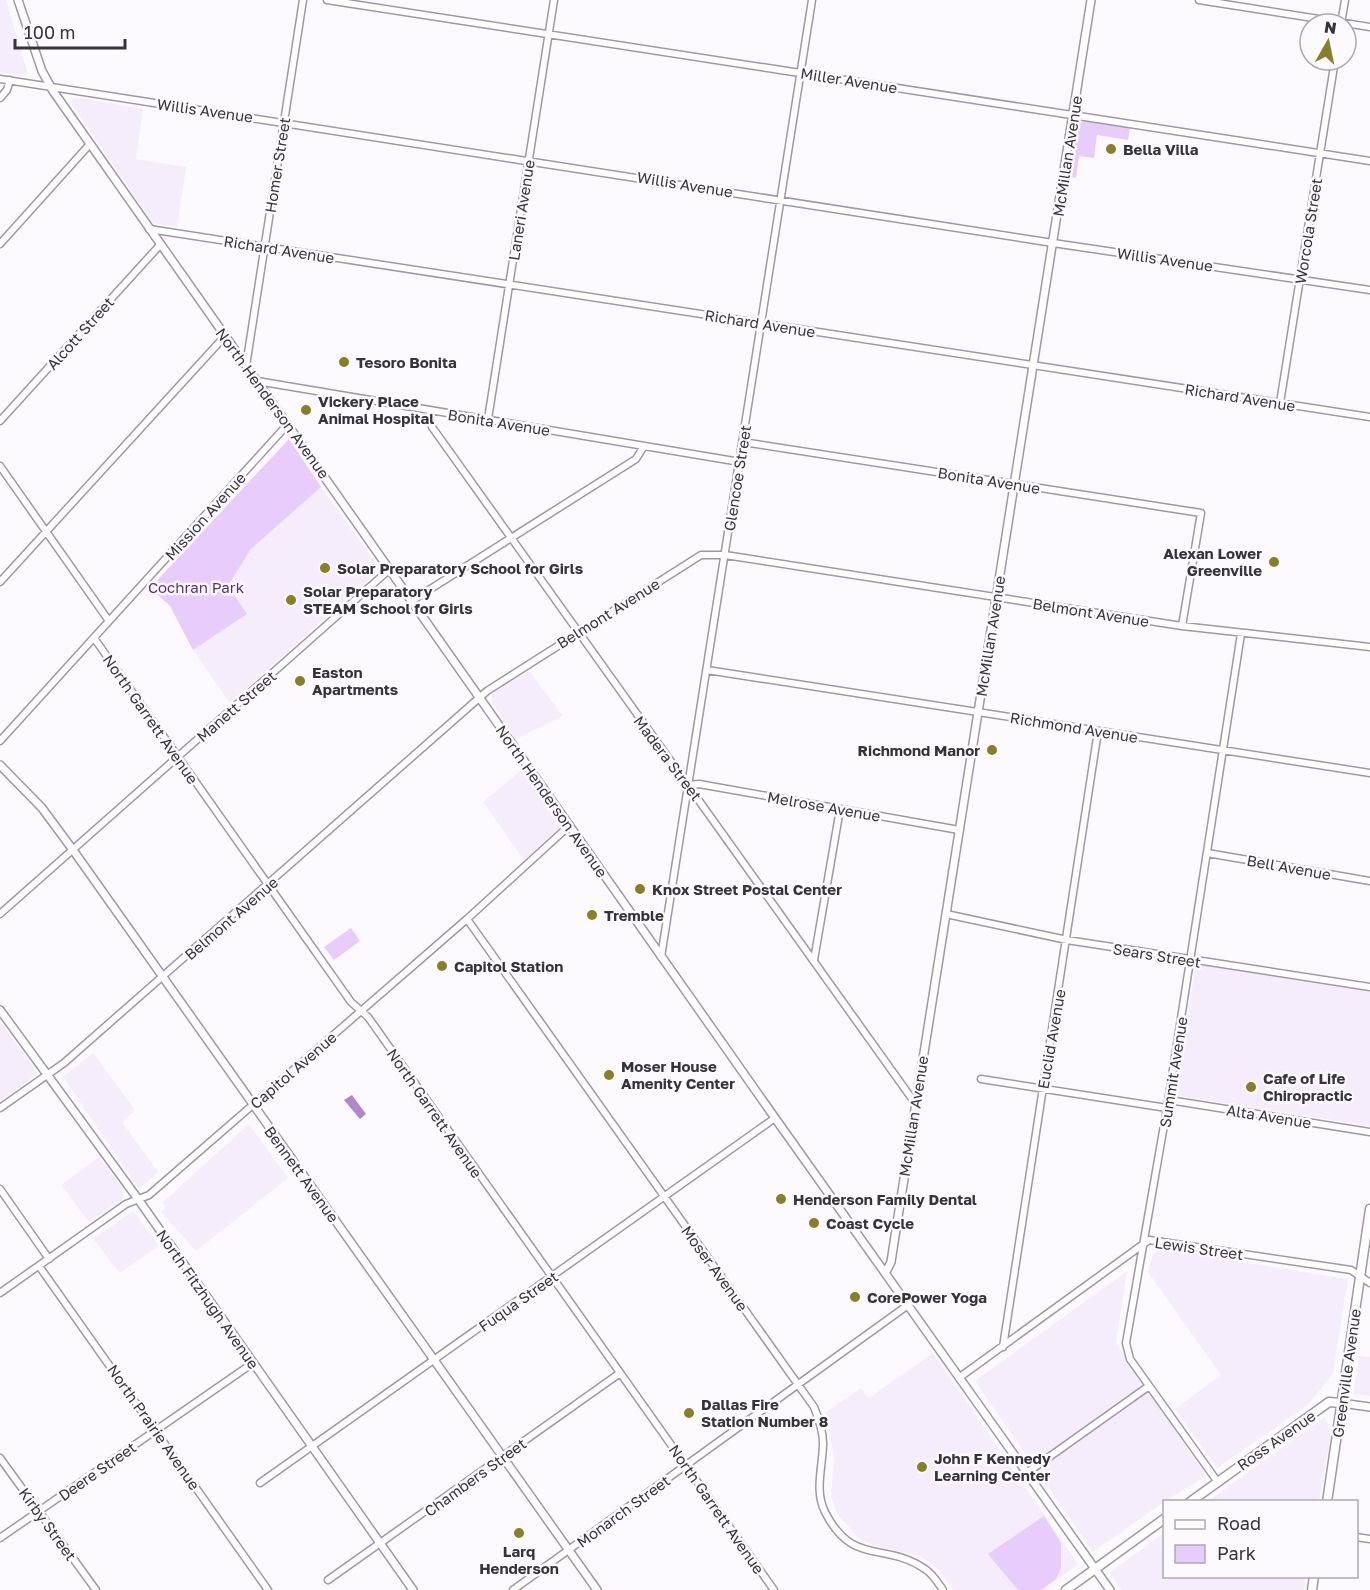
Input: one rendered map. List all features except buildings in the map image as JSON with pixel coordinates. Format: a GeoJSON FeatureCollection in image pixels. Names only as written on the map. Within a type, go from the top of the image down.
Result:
{"type":"FeatureCollection","features":[{"type":"Feature","properties":{"kind":"main road","name":"Greenville Avenue"},"geometry":{"type":"LineString","coordinates":[[1327,1500],[1370,1214]]}},
{"type":"Feature","properties":{"kind":"main road","name":"Ross Avenue"},"geometry":{"type":"LineString","coordinates":[[1193,1500],[1329,1402],[1341,1403]]}},
{"type":"Feature","properties":{"kind":"main road"},"geometry":{"type":"LineString","coordinates":[[1066,1590],[1163,1520]]}},
{"type":"Feature","properties":{"kind":"street","name":"North Henderson Avenue"},"geometry":{"type":"LineString","coordinates":[[18,0],[42,71],[50,87],[413,600],[661,957],[1110,1590]]}},
{"type":"Feature","properties":{"kind":"street","name":"Homer Street"},"geometry":{"type":"LineString","coordinates":[[246,366],[303,0]]}},
{"type":"Feature","properties":{"kind":"street","name":"Miller Avenue"},"geometry":{"type":"LineString","coordinates":[[327,0],[1370,161]]}},
{"type":"Feature","properties":{"kind":"street","name":"Laneri Avenue"},"geometry":{"type":"LineString","coordinates":[[488,420],[554,0]]}},
{"type":"Feature","properties":{"kind":"street","name":"Glencoe Street"},"geometry":{"type":"LineString","coordinates":[[661,957],[812,0]]}},
{"type":"Feature","properties":{"kind":"street","name":"McMillan Avenue"},"geometry":{"type":"LineString","coordinates":[[886,1272],[891,1262],[1091,0]]}},
{"type":"Feature","properties":{"kind":"street"},"geometry":{"type":"LineString","coordinates":[[1199,0],[1298,16]]}},
{"type":"Feature","properties":{"kind":"street","name":"Worcola Street"},"geometry":{"type":"LineString","coordinates":[[1281,403],[1333,72]]}},
{"type":"Feature","properties":{"kind":"street","name":"Willis Avenue"},"geometry":{"type":"LineString","coordinates":[[0,79],[1053,243],[1370,290]]}},
{"type":"Feature","properties":{"kind":"street"},"geometry":{"type":"LineString","coordinates":[[0,98],[7,90],[10,80]]}},
{"type":"Feature","properties":{"kind":"street"},"geometry":{"type":"LineString","coordinates":[[0,244],[90,144]]}},
{"type":"Feature","properties":{"kind":"street","name":"Richard Avenue"},"geometry":{"type":"LineString","coordinates":[[149,229],[1370,417]]}},
{"type":"Feature","properties":{"kind":"street","name":"Alcott Street"},"geometry":{"type":"LineString","coordinates":[[0,421],[160,245]]}},
{"type":"Feature","properties":{"kind":"street"},"geometry":{"type":"LineString","coordinates":[[0,582],[225,336]]}},
{"type":"Feature","properties":{"kind":"street","name":"Bonita Avenue"},"geometry":{"type":"LineString","coordinates":[[257,381],[740,462]]}},
{"type":"Feature","properties":{"kind":"street","name":"Madera Street"},"geometry":{"type":"LineString","coordinates":[[429,410],[432,427],[915,1103]]}},
{"type":"Feature","properties":{"kind":"street","name":"Mission Avenue"},"geometry":{"type":"LineString","coordinates":[[0,741],[288,424]]}},
{"type":"Feature","properties":{"kind":"street","name":"Bonita Avenue"},"geometry":{"type":"LineString","coordinates":[[743,442],[1200,513],[1182,626]]}},
{"type":"Feature","properties":{"kind":"street"},"geometry":{"type":"LineString","coordinates":[[413,600],[636,459],[644,446]]}},
{"type":"Feature","properties":{"kind":"street"},"geometry":{"type":"LineString","coordinates":[[0,466],[109,621]]}},
{"type":"Feature","properties":{"kind":"street","name":"Belmont Avenue"},"geometry":{"type":"LineString","coordinates":[[0,1108],[64,1064],[480,699],[518,670],[701,555],[725,555],[1182,626],[1370,647]]}},
{"type":"Feature","properties":{"kind":"street","name":"Manett Street"},"geometry":{"type":"LineString","coordinates":[[0,914],[390,569]]}},
{"type":"Feature","properties":{"kind":"street","name":"Summit Avenue"},"geometry":{"type":"LineString","coordinates":[[1217,1482],[1130,1359],[1126,1343],[1169,1100],[1241,634]]}},
{"type":"Feature","properties":{"kind":"street","name":"North Garrett Avenue"},"geometry":{"type":"LineString","coordinates":[[94,638],[351,1002],[360,1010],[774,1590]]}},
{"type":"Feature","properties":{"kind":"street","name":"Richmond Avenue"},"geometry":{"type":"LineString","coordinates":[[707,670],[1370,773]]}},
{"type":"Feature","properties":{"kind":"street","name":"Euclid Avenue"},"geometry":{"type":"LineString","coordinates":[[1003,1347],[1098,731]]}},
{"type":"Feature","properties":{"kind":"street","name":"Bennett Avenue"},"geometry":{"type":"LineString","coordinates":[[0,765],[36,802],[73,850],[162,979],[597,1590]]}},
{"type":"Feature","properties":{"kind":"street","name":"Melrose Avenue"},"geometry":{"type":"LineString","coordinates":[[688,785],[697,784],[959,830]]}},
{"type":"Feature","properties":{"kind":"street"},"geometry":{"type":"LineString","coordinates":[[814,960],[840,809]]}},
{"type":"Feature","properties":{"kind":"street","name":"Capitol Avenue"},"geometry":{"type":"LineString","coordinates":[[0,1293],[126,1204],[149,1195],[467,919],[570,825]]}},
{"type":"Feature","properties":{"kind":"street","name":"Bell Avenue"},"geometry":{"type":"LineString","coordinates":[[1207,853],[1370,881]]}},
{"type":"Feature","properties":{"kind":"street","name":"Sears Street"},"geometry":{"type":"LineString","coordinates":[[946,914],[1067,940],[1370,987]]}},
{"type":"Feature","properties":{"kind":"street","name":"Moser Avenue"},"geometry":{"type":"LineString","coordinates":[[467,919],[814,1407],[820,1421],[823,1441],[819,1492],[824,1509],[837,1533],[845,1541],[858,1548],[910,1561],[925,1569],[943,1590]]}},
{"type":"Feature","properties":{"kind":"street","name":"North Fitzhugh Avenue"},"geometry":{"type":"LineString","coordinates":[[0,1010],[138,1199],[413,1590]]}},
{"type":"Feature","properties":{"kind":"street"},"geometry":{"type":"LineString","coordinates":[[981,1079],[1167,1108]]}},
{"type":"Feature","properties":{"kind":"street","name":"Alta Avenue"},"geometry":{"type":"LineString","coordinates":[[1169,1100],[1370,1132]]}},
{"type":"Feature","properties":{"kind":"street","name":"Fuqua Street"},"geometry":{"type":"LineString","coordinates":[[260,1484],[775,1118]]}},
{"type":"Feature","properties":{"kind":"street"},"geometry":{"type":"LineString","coordinates":[[0,1189],[49,1258]]}},
{"type":"Feature","properties":{"kind":"street","name":"Lewis Street"},"geometry":{"type":"LineString","coordinates":[[960,1377],[1143,1245],[1156,1240],[1343,1269],[1370,1283]]}},
{"type":"Feature","properties":{"kind":"street","name":"North Prairie Avenue"},"geometry":{"type":"LineString","coordinates":[[39,1266],[268,1590]]}},
{"type":"Feature","properties":{"kind":"street","name":"Monarch Street"},"geometry":{"type":"LineString","coordinates":[[513,1590],[908,1305]]}},
{"type":"Feature","properties":{"kind":"street","name":"Deere Street"},"geometry":{"type":"LineString","coordinates":[[0,1538],[253,1363]]}},
{"type":"Feature","properties":{"kind":"street","name":"Chambers Street"},"geometry":{"type":"LineString","coordinates":[[328,1580],[381,1545],[620,1373]]}},
{"type":"Feature","properties":{"kind":"street"},"geometry":{"type":"LineString","coordinates":[[1028,1472],[1149,1386]]}},
{"type":"Feature","properties":{"kind":"street","name":"Ross Avenue"},"geometry":{"type":"LineString","coordinates":[[1341,1403],[1370,1407]]}},
{"type":"Feature","properties":{"kind":"street","name":"Kirby Street"},"geometry":{"type":"LineString","coordinates":[[0,1458],[96,1590]]}},
{"type":"Feature","properties":{"kind":"shaded area"},"geometry":{"type":"Polygon","coordinates":[[[0,0],[6,0],[28,74],[24,76],[0,72],[0,0]]]}},
{"type":"Feature","properties":{"kind":"shaded area"},"geometry":{"type":"Polygon","coordinates":[[[74,97],[143,109],[136,159],[186,167],[177,227],[153,223],[70,102],[74,97]]]}},
{"type":"Feature","properties":{"kind":"shaded area","name":"Solar Preparatory STEAM School for Girls"},"geometry":{"type":"Polygon","coordinates":[[[321,487],[380,569],[230,703],[193,650],[247,614],[228,587],[251,549],[321,487]]]}},
{"type":"Feature","properties":{"kind":"shaded area"},"geometry":{"type":"Polygon","coordinates":[[[529,671],[563,716],[516,739],[491,701],[492,694],[529,671]]]}},
{"type":"Feature","properties":{"kind":"shaded area"},"geometry":{"type":"Polygon","coordinates":[[[525,767],[562,821],[562,826],[524,860],[483,802],[525,767]]]}},
{"type":"Feature","properties":{"kind":"shaded area"},"geometry":{"type":"Polygon","coordinates":[[[1196,964],[1370,992],[1370,1126],[1175,1095],[1196,964]]]}},
{"type":"Feature","properties":{"kind":"shaded area"},"geometry":{"type":"Polygon","coordinates":[[[0,1021],[38,1074],[0,1101],[0,1021]]]}},
{"type":"Feature","properties":{"kind":"shaded area"},"geometry":{"type":"Polygon","coordinates":[[[93,1053],[135,1110],[122,1122],[158,1172],[139,1189],[63,1077],[93,1053]]]}},
{"type":"Feature","properties":{"kind":"shaded area"},"geometry":{"type":"Polygon","coordinates":[[[352,1095],[366,1114],[360,1119],[344,1100],[352,1095]]]}},
{"type":"Feature","properties":{"kind":"shaded area"},"geometry":{"type":"Polygon","coordinates":[[[249,1124],[288,1178],[196,1251],[161,1212],[166,1207],[162,1203],[249,1124]]]}},
{"type":"Feature","properties":{"kind":"shaded area"},"geometry":{"type":"Polygon","coordinates":[[[99,1157],[122,1187],[123,1199],[89,1222],[61,1185],[99,1157]]]}},
{"type":"Feature","properties":{"kind":"shaded area"},"geometry":{"type":"Polygon","coordinates":[[[133,1211],[159,1246],[120,1273],[93,1239],[133,1211]]]}},
{"type":"Feature","properties":{"kind":"shaded area"},"geometry":{"type":"Polygon","coordinates":[[[1161,1249],[1348,1279],[1333,1373],[1308,1405],[1217,1468],[1175,1409],[1221,1375],[1148,1272],[1153,1254],[1161,1249]]]}},
{"type":"Feature","properties":{"kind":"shaded area"},"geometry":{"type":"Polygon","coordinates":[[[1127,1271],[1116,1343],[1206,1476],[1167,1500],[1163,1500],[1163,1503],[1093,1552],[975,1381],[1127,1271]]]}},
{"type":"Feature","properties":{"kind":"shaded area","name":"John F Kennedy Learning Center"},"geometry":{"type":"Polygon","coordinates":[[[933,1353],[1078,1564],[1043,1590],[953,1590],[938,1569],[920,1556],[875,1546],[860,1539],[838,1515],[831,1497],[834,1457],[826,1412],[861,1388],[869,1398],[933,1353]]]}},
{"type":"Feature","properties":{"kind":"shaded area"},"geometry":{"type":"Polygon","coordinates":[[[1359,1356],[1370,1357],[1370,1396],[1353,1394],[1359,1356]]]}},
{"type":"Feature","properties":{"kind":"shaded area"},"geometry":{"type":"Polygon","coordinates":[[[1325,1417],[1331,1433],[1319,1500],[1209,1500],[1325,1417]]]}},
{"type":"Feature","properties":{"kind":"shaded area"},"geometry":{"type":"Polygon","coordinates":[[[1163,1534],[1163,1578],[1306,1578],[1304,1590],[1122,1590],[1109,1573],[1163,1534]]]}},
{"type":"Feature","properties":{"kind":"green space"},"geometry":{"type":"Polygon","coordinates":[[[1084,121],[1130,128],[1128,140],[1097,135],[1094,158],[1079,156],[1076,178],[1070,177],[1077,125],[1084,121]]]}},
{"type":"Feature","properties":{"kind":"green space","name":"Cochran Park"},"geometry":{"type":"Polygon","coordinates":[[[289,439],[321,487],[251,549],[228,586],[247,614],[193,650],[170,606],[150,588],[289,439]]]}},
{"type":"Feature","properties":{"kind":"green space"},"geometry":{"type":"Polygon","coordinates":[[[351,928],[360,941],[334,960],[324,947],[351,928]]]}},
{"type":"Feature","properties":{"kind":"green space"},"geometry":{"type":"Polygon","coordinates":[[[1044,1516],[1061,1543],[1061,1568],[1056,1579],[1041,1590],[1018,1590],[988,1554],[1044,1516]]]}},
{"type":"Feature","properties":{"kind":"place","name":"Bella Villa"},"geometry":{"type":"Point","coordinates":[1111,149]}},
{"type":"Feature","properties":{"kind":"place","name":"Tesoro Bonita"},"geometry":{"type":"Point","coordinates":[344,362]}},
{"type":"Feature","properties":{"kind":"place","name":"Vickery Place Animal Hospital"},"geometry":{"type":"Point","coordinates":[306,410]}},
{"type":"Feature","properties":{"kind":"place","name":"Alexan Lower Greenville"},"geometry":{"type":"Point","coordinates":[1274,562]}},
{"type":"Feature","properties":{"kind":"place","name":"Solar Preparatory School for Girls"},"geometry":{"type":"Point","coordinates":[325,568]}},
{"type":"Feature","properties":{"kind":"place","name":"Solar Preparatory STEAM School for Girls"},"geometry":{"type":"Point","coordinates":[291,600]}},
{"type":"Feature","properties":{"kind":"place","name":"Easton Apartments"},"geometry":{"type":"Point","coordinates":[300,681]}},
{"type":"Feature","properties":{"kind":"place","name":"Richmond Manor"},"geometry":{"type":"Point","coordinates":[992,750]}},
{"type":"Feature","properties":{"kind":"place","name":"Knox Street Postal Center"},"geometry":{"type":"Point","coordinates":[640,889]}},
{"type":"Feature","properties":{"kind":"place","name":"Tremble"},"geometry":{"type":"Point","coordinates":[592,915]}},
{"type":"Feature","properties":{"kind":"place","name":"Capitol Station"},"geometry":{"type":"Point","coordinates":[442,966]}},
{"type":"Feature","properties":{"kind":"place","name":"Moser House Amenity Center"},"geometry":{"type":"Point","coordinates":[609,1075]}},
{"type":"Feature","properties":{"kind":"place","name":"Cafe of Life Chiropractic"},"geometry":{"type":"Point","coordinates":[1251,1087]}},
{"type":"Feature","properties":{"kind":"place","name":"Henderson Family Dental"},"geometry":{"type":"Point","coordinates":[781,1199]}},
{"type":"Feature","properties":{"kind":"place","name":"Coast Cycle"},"geometry":{"type":"Point","coordinates":[814,1223]}},
{"type":"Feature","properties":{"kind":"place","name":"CorePower Yoga"},"geometry":{"type":"Point","coordinates":[855,1297]}},
{"type":"Feature","properties":{"kind":"place","name":"Dallas Fire Station Number 8"},"geometry":{"type":"Point","coordinates":[689,1413]}},
{"type":"Feature","properties":{"kind":"place","name":"John F Kennedy Learning Center"},"geometry":{"type":"Point","coordinates":[922,1467]}},
{"type":"Feature","properties":{"kind":"place","name":"Larq Henderson"},"geometry":{"type":"Point","coordinates":[519,1533]}}]}
